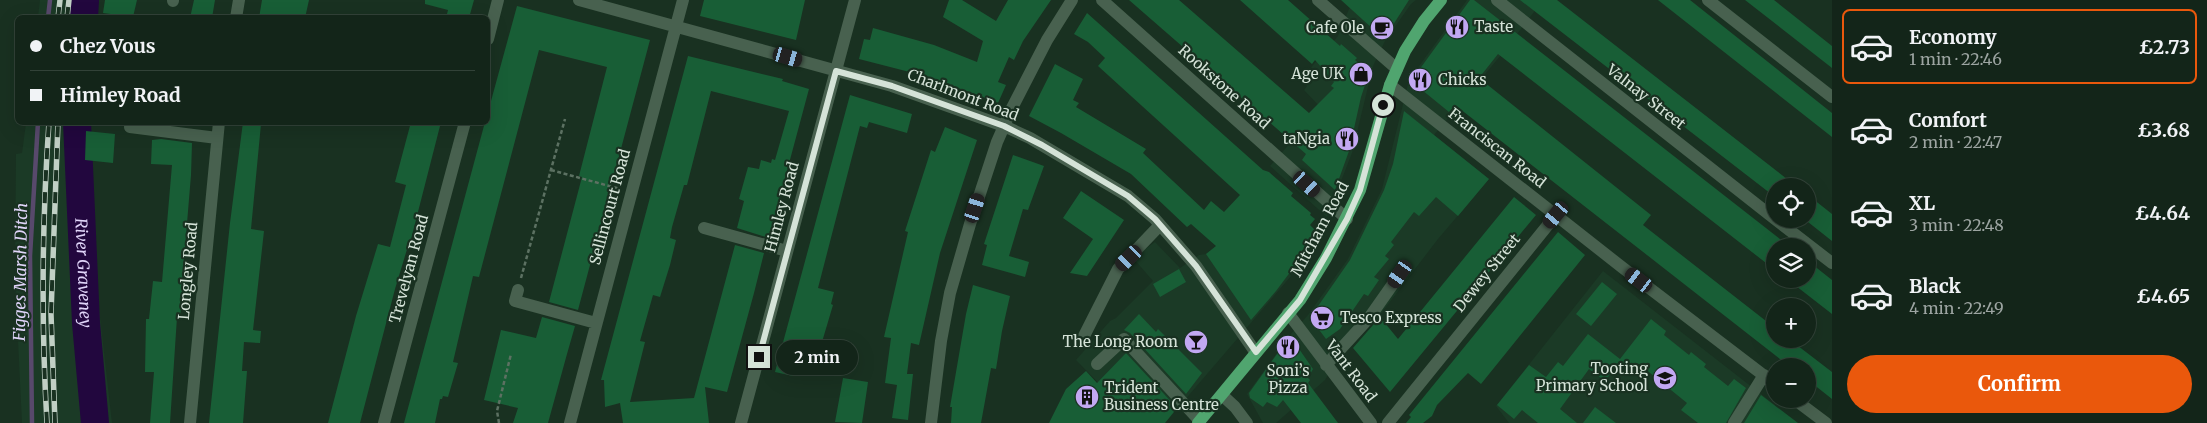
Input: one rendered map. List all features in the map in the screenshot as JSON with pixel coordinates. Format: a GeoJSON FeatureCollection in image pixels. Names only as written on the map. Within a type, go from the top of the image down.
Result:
{"type":"FeatureCollection","features":[{"type":"Feature","properties":{"kind":"main road","name":"Mitcham Road"},"geometry":{"type":"LineString","coordinates":[[1199,422],[1288,313],[1310,283],[1347,219],[1360,190],[1390,85],[1405,51],[1424,21],[1441,0]]}},
{"type":"Feature","properties":{"kind":"street"},"geometry":{"type":"LineString","coordinates":[[236,15],[239,0]]}},
{"type":"Feature","properties":{"kind":"street"},"geometry":{"type":"LineString","coordinates":[[490,30],[498,0]]}},
{"type":"Feature","properties":{"kind":"street","name":"Charlmont Road"},"geometry":{"type":"LineString","coordinates":[[579,0],[901,89],[1004,126],[1045,147],[1128,196],[1160,225],[1196,266],[1256,352]]}},
{"type":"Feature","properties":{"kind":"street","name":"Sellincourt Road"},"geometry":{"type":"LineString","coordinates":[[570,423],[683,0]]}},
{"type":"Feature","properties":{"kind":"street","name":"Himley Road"},"geometry":{"type":"LineString","coordinates":[[741,423],[855,0]]}},
{"type":"Feature","properties":{"kind":"street"},"geometry":{"type":"LineString","coordinates":[[931,423],[941,341],[950,293],[996,142],[1047,40],[1072,0]]}},
{"type":"Feature","properties":{"kind":"street","name":"Rookstone Road"},"geometry":{"type":"LineString","coordinates":[[1102,0],[1347,219]]}},
{"type":"Feature","properties":{"kind":"street"},"geometry":{"type":"LineString","coordinates":[[1318,0],[1397,69]]}},
{"type":"Feature","properties":{"kind":"street","name":"Valnay Street"},"geometry":{"type":"LineString","coordinates":[[1497,0],[1766,212]]}},
{"type":"Feature","properties":{"kind":"street"},"geometry":{"type":"LineString","coordinates":[[1708,0],[1832,97]]}},
{"type":"Feature","properties":{"kind":"street","name":"Franciscan Road"},"geometry":{"type":"LineString","coordinates":[[1390,85],[1764,375]]}},
{"type":"Feature","properties":{"kind":"street","name":"Longley Road"},"geometry":{"type":"LineString","coordinates":[[190,423],[219,125]]}},
{"type":"Feature","properties":{"kind":"street","name":"Trevelyan Road"},"geometry":{"type":"LineString","coordinates":[[384,423],[464,125]]}},
{"type":"Feature","properties":{"kind":"street"},"geometry":{"type":"LineString","coordinates":[[130,127],[217,138]]}},
{"type":"Feature","properties":{"kind":"street","name":"Dewey Street"},"geometry":{"type":"LineString","coordinates":[[1388,423],[1556,215]]}},
{"type":"Feature","properties":{"kind":"street"},"geometry":{"type":"LineString","coordinates":[[1084,336],[1118,269],[1160,225]]}},
{"type":"Feature","properties":{"kind":"street"},"geometry":{"type":"LineString","coordinates":[[704,228],[787,251]]}},
{"type":"Feature","properties":{"kind":"street","name":"Valnay Street"},"geometry":{"type":"LineString","coordinates":[[1787,228],[1832,263]]}},
{"type":"Feature","properties":{"kind":"street"},"geometry":{"type":"LineString","coordinates":[[1326,365],[1369,318],[1400,274]]}},
{"type":"Feature","properties":{"kind":"street"},"geometry":{"type":"LineString","coordinates":[[518,290],[515,301],[596,323]]}},
{"type":"Feature","properties":{"kind":"street","name":"Vant Road"},"geometry":{"type":"LineString","coordinates":[[1288,313],[1371,423]]}},
{"type":"Feature","properties":{"kind":"street"},"geometry":{"type":"LineString","coordinates":[[1097,364],[1124,339],[1199,422]]}},
{"type":"Feature","properties":{"kind":"street"},"geometry":{"type":"LineString","coordinates":[[1734,423],[1764,375]]}},
{"type":"Feature","properties":{"kind":"street"},"geometry":{"type":"LineString","coordinates":[[1222,395],[1235,407],[1247,423]]}},
{"type":"Feature","properties":{"kind":"street"},"geometry":{"type":"LineString","coordinates":[[1806,408],[1826,423]]}},
{"type":"Feature","properties":{"kind":"path"},"geometry":{"type":"LineString","coordinates":[[518,290],[565,119]]}},
{"type":"Feature","properties":{"kind":"path"},"geometry":{"type":"LineString","coordinates":[[551,170],[631,192]]}},
{"type":"Feature","properties":{"kind":"path"},"geometry":{"type":"LineString","coordinates":[[499,423],[497,412],[511,354]]}},
{"type":"Feature","properties":{"kind":"shaded area"},"geometry":{"type":"Polygon","coordinates":[[[40,0],[95,0],[93,15],[38,15],[40,0]]]}},
{"type":"Feature","properties":{"kind":"shaded area"},"geometry":{"type":"Polygon","coordinates":[[[1357,0],[1416,0],[1411,4],[1385,41],[1373,66],[1352,153],[1327,217],[1270,166],[1321,108],[1304,90],[1307,86],[1301,79],[1338,36],[1349,9],[1357,0]]]}},
{"type":"Feature","properties":{"kind":"shaded area"},"geometry":{"type":"Polygon","coordinates":[[[1467,0],[1543,0],[1501,55],[1434,135],[1489,179],[1438,239],[1379,316],[1339,357],[1325,380],[1276,423],[1263,423],[1247,394],[1290,335],[1308,315],[1348,259],[1382,189],[1409,80],[1467,0]]]}},
{"type":"Feature","properties":{"kind":"shaded area"},"geometry":{"type":"Polygon","coordinates":[[[26,125],[86,125],[85,156],[90,229],[112,423],[22,423],[15,279],[16,154],[22,153],[26,125]]]}},
{"type":"Feature","properties":{"kind":"shaded area"},"geometry":{"type":"Polygon","coordinates":[[[1224,240],[1289,273],[1291,276],[1165,423],[1120,405],[1076,360],[1110,321],[1116,318],[1153,281],[1133,258],[1155,242],[1180,268],[1199,255],[1206,254],[1224,240]]]}},
{"type":"Feature","properties":{"kind":"shaded area"},"geometry":{"type":"Polygon","coordinates":[[[1603,271],[1766,398],[1766,408],[1773,408],[1762,423],[1509,423],[1496,406],[1603,271]]]}},
{"type":"Feature","properties":{"kind":"building"},"geometry":{"type":"Polygon","coordinates":[[[105,0],[137,0],[133,15],[103,13],[105,0]]]}},
{"type":"Feature","properties":{"kind":"building"},"geometry":{"type":"Polygon","coordinates":[[[194,0],[215,0],[212,15],[191,15],[194,0]]]}},
{"type":"Feature","properties":{"kind":"building"},"geometry":{"type":"Polygon","coordinates":[[[262,0],[309,0],[306,15],[260,15],[262,0]]]}},
{"type":"Feature","properties":{"kind":"building"},"geometry":{"type":"Polygon","coordinates":[[[425,0],[474,0],[470,15],[447,15],[448,10],[425,4],[425,0]]]}},
{"type":"Feature","properties":{"kind":"building"},"geometry":{"type":"Polygon","coordinates":[[[704,0],[805,0],[796,40],[700,16],[704,0]]]}},
{"type":"Feature","properties":{"kind":"building"},"geometry":{"type":"Polygon","coordinates":[[[949,0],[962,0],[996,21],[1008,0],[1051,0],[1023,41],[1014,60],[1009,57],[998,82],[1006,85],[998,103],[929,77],[859,59],[864,39],[870,40],[873,28],[934,45],[977,62],[983,41],[943,17],[949,0]]]}},
{"type":"Feature","properties":{"kind":"building"},"geometry":{"type":"Polygon","coordinates":[[[1129,0],[1179,0],[1309,113],[1334,88],[1331,86],[1334,82],[1315,60],[1312,64],[1240,0],[1288,0],[1340,46],[1341,44],[1357,58],[1355,60],[1369,73],[1361,97],[1349,151],[1335,190],[1302,160],[1306,154],[1129,0]]]}},
{"type":"Feature","properties":{"kind":"building"},"geometry":{"type":"Polygon","coordinates":[[[1341,0],[1409,0],[1384,39],[1341,0]]]}},
{"type":"Feature","properties":{"kind":"building"},"geometry":{"type":"Polygon","coordinates":[[[1470,0],[1474,0],[1779,238],[1766,238],[1766,263],[1498,54],[1479,78],[1651,215],[1643,225],[1766,321],[1766,348],[1801,348],[1814,358],[1779,358],[1455,105],[1449,112],[1411,81],[1470,0]]]}},
{"type":"Feature","properties":{"kind":"building"},"geometry":{"type":"Polygon","coordinates":[[[1520,0],[1557,0],[1786,178],[1766,178],[1766,190],[1520,0]]]}},
{"type":"Feature","properties":{"kind":"building"},"geometry":{"type":"Polygon","coordinates":[[[1658,0],[1690,0],[1832,113],[1832,137],[1658,0]]]}},
{"type":"Feature","properties":{"kind":"building"},"geometry":{"type":"Polygon","coordinates":[[[1745,0],[1774,0],[1832,46],[1832,68],[1745,0]]]}},
{"type":"Feature","properties":{"kind":"building"},"geometry":{"type":"Polygon","coordinates":[[[517,6],[650,40],[578,310],[549,302],[582,177],[579,176],[607,67],[539,50],[479,277],[473,276],[453,362],[458,363],[448,397],[443,396],[440,399],[435,423],[404,423],[484,125],[490,125],[490,105],[517,6]]]}},
{"type":"Feature","properties":{"kind":"building"},"geometry":{"type":"Polygon","coordinates":[[[1087,13],[1263,170],[1269,172],[1293,193],[1291,196],[1311,213],[1310,215],[1315,219],[1310,225],[1317,232],[1311,237],[1314,240],[1298,257],[1300,259],[1251,320],[1206,254],[1216,246],[1191,224],[1187,227],[1131,174],[1029,116],[1055,64],[1083,79],[1073,100],[1079,103],[1076,107],[1146,149],[1143,153],[1204,210],[1211,201],[1224,212],[1240,195],[1098,66],[1105,58],[1088,42],[1074,34],[1087,13]]]}},
{"type":"Feature","properties":{"kind":"building"},"geometry":{"type":"Polygon","coordinates":[[[688,56],[783,79],[782,81],[809,89],[769,238],[737,228],[744,201],[739,199],[748,167],[759,169],[761,160],[771,163],[772,159],[775,160],[789,111],[711,91],[687,185],[684,185],[672,227],[670,238],[676,240],[670,265],[660,297],[653,295],[640,341],[645,342],[630,402],[694,398],[735,245],[764,253],[754,293],[727,392],[705,387],[709,423],[623,423],[620,403],[605,407],[604,380],[601,380],[688,56]]]}},
{"type":"Feature","properties":{"kind":"building"},"geometry":{"type":"Polygon","coordinates":[[[850,95],[912,114],[907,133],[869,122],[867,128],[860,126],[818,288],[834,292],[831,304],[833,305],[822,342],[816,340],[808,376],[793,373],[793,376],[775,372],[850,95]]]}},
{"type":"Feature","properties":{"kind":"building"},"geometry":{"type":"Polygon","coordinates":[[[1404,111],[1489,179],[1458,216],[1436,197],[1419,216],[1414,212],[1391,242],[1394,245],[1385,256],[1389,259],[1374,277],[1379,280],[1368,296],[1364,294],[1340,329],[1326,339],[1314,323],[1316,309],[1350,260],[1384,190],[1393,164],[1404,111]]]}},
{"type":"Feature","properties":{"kind":"building"},"geometry":{"type":"Polygon","coordinates":[[[243,125],[261,125],[251,229],[264,231],[253,330],[261,331],[260,343],[244,342],[242,371],[247,371],[243,423],[209,423],[230,223],[243,125]]]}},
{"type":"Feature","properties":{"kind":"building"},"geometry":{"type":"Polygon","coordinates":[[[410,125],[440,126],[409,247],[395,289],[360,423],[328,423],[356,316],[378,244],[390,247],[406,185],[395,182],[410,125]]]}},
{"type":"Feature","properties":{"kind":"building"},"geometry":{"type":"Polygon","coordinates":[[[945,127],[977,140],[940,253],[919,345],[911,343],[907,374],[913,374],[908,420],[892,418],[897,385],[885,383],[891,338],[884,337],[908,232],[905,231],[931,150],[935,152],[945,127]]]}},
{"type":"Feature","properties":{"kind":"building"},"geometry":{"type":"Polygon","coordinates":[[[86,131],[115,134],[113,163],[85,160],[86,131]]]}},
{"type":"Feature","properties":{"kind":"building"},"geometry":{"type":"Polygon","coordinates":[[[161,139],[192,143],[191,175],[182,284],[184,284],[180,317],[177,317],[170,423],[150,423],[154,372],[145,372],[146,319],[149,319],[153,281],[162,282],[172,165],[151,164],[152,140],[161,139]]]}},
{"type":"Feature","properties":{"kind":"building"},"geometry":{"type":"Polygon","coordinates":[[[1013,155],[1044,166],[1028,210],[1023,209],[1009,256],[1029,262],[1025,277],[982,265],[987,245],[984,244],[1013,155]]]}},
{"type":"Feature","properties":{"kind":"building"},"geometry":{"type":"Polygon","coordinates":[[[1081,191],[1124,220],[1087,276],[1070,273],[1093,239],[1063,218],[1081,191]]]}},
{"type":"Feature","properties":{"kind":"building"},"geometry":{"type":"Polygon","coordinates":[[[1514,197],[1536,215],[1390,392],[1353,348],[1380,317],[1398,339],[1514,197]]]}},
{"type":"Feature","properties":{"kind":"building"},"geometry":{"type":"Polygon","coordinates":[[[1816,201],[1832,214],[1832,241],[1816,228],[1816,201]]]}},
{"type":"Feature","properties":{"kind":"building"},"geometry":{"type":"Polygon","coordinates":[[[1558,232],[1585,255],[1481,384],[1468,373],[1437,405],[1432,416],[1423,423],[1406,423],[1411,417],[1409,415],[1558,232]]]}},
{"type":"Feature","properties":{"kind":"building"},"geometry":{"type":"Polygon","coordinates":[[[1816,267],[1832,280],[1832,314],[1816,302],[1816,298],[1811,298],[1799,288],[1816,288],[1816,267]]]}},
{"type":"Feature","properties":{"kind":"building"},"geometry":{"type":"Polygon","coordinates":[[[1179,269],[1186,282],[1160,297],[1153,284],[1179,269]]]}},
{"type":"Feature","properties":{"kind":"building"},"geometry":{"type":"Polygon","coordinates":[[[1602,282],[1617,294],[1591,326],[1576,314],[1602,282]]]}},
{"type":"Feature","properties":{"kind":"building"},"geometry":{"type":"Polygon","coordinates":[[[973,285],[1010,296],[996,369],[991,368],[981,423],[951,423],[952,407],[950,407],[966,314],[973,285]]]}},
{"type":"Feature","properties":{"kind":"building"},"geometry":{"type":"Polygon","coordinates":[[[1139,314],[1156,332],[1158,329],[1202,373],[1186,394],[1130,333],[1124,330],[1139,314]]]}},
{"type":"Feature","properties":{"kind":"building"},"geometry":{"type":"Polygon","coordinates":[[[542,317],[575,326],[548,423],[513,423],[518,408],[484,400],[501,330],[536,338],[542,317]]]}},
{"type":"Feature","properties":{"kind":"building"},"geometry":{"type":"Polygon","coordinates":[[[1651,319],[1666,331],[1664,335],[1689,355],[1691,352],[1706,364],[1704,367],[1728,386],[1734,379],[1746,388],[1726,423],[1698,423],[1681,410],[1687,403],[1639,364],[1633,371],[1620,361],[1605,381],[1589,369],[1560,409],[1577,423],[1538,423],[1522,410],[1514,419],[1497,405],[1529,365],[1546,377],[1558,362],[1563,366],[1588,334],[1620,359],[1651,319]]]}},
{"type":"Feature","properties":{"kind":"building"},"geometry":{"type":"Polygon","coordinates":[[[1290,336],[1313,369],[1308,378],[1310,380],[1308,383],[1338,423],[1301,423],[1283,400],[1277,407],[1267,402],[1263,407],[1250,398],[1249,393],[1290,336]]]}},
{"type":"Feature","properties":{"kind":"building"},"geometry":{"type":"Polygon","coordinates":[[[1126,353],[1177,408],[1165,423],[1049,423],[1066,389],[1086,371],[1097,383],[1126,353]]]}},
{"type":"Feature","properties":{"kind":"building"},"geometry":{"type":"Polygon","coordinates":[[[1816,360],[1832,372],[1832,399],[1816,386],[1816,360]]]}},
{"type":"Feature","properties":{"kind":"building"},"geometry":{"type":"Polygon","coordinates":[[[843,378],[868,382],[862,423],[835,422],[843,378]]]}},
{"type":"Feature","properties":{"kind":"building"},"geometry":{"type":"Polygon","coordinates":[[[1761,395],[1766,399],[1766,408],[1778,408],[1798,423],[1744,423],[1761,395]]]}},
{"type":"Feature","properties":{"kind":"building"},"geometry":{"type":"Polygon","coordinates":[[[1595,407],[1616,423],[1583,423],[1595,407]]]}},
{"type":"Feature","properties":{"kind":"waterway","name":"Figges Marsh Ditch"},"geometry":{"type":"LineString","coordinates":[[48,15],[50,0]]}},
{"type":"Feature","properties":{"kind":"waterway","name":"River Graveney"},"geometry":{"type":"LineString","coordinates":[[84,15],[85,0]]}},
{"type":"Feature","properties":{"kind":"waterway","name":"Figges Marsh Ditch"},"geometry":{"type":"LineString","coordinates":[[32,423],[30,256],[38,125]]}},
{"type":"Feature","properties":{"kind":"waterway","name":"River Graveney"},"geometry":{"type":"LineString","coordinates":[[77,125],[86,323],[95,423]]}},
{"type":"Feature","properties":{"kind":"railway"},"geometry":{"type":"LineString","coordinates":[[58,15],[60,0]]}},
{"type":"Feature","properties":{"kind":"railway"},"geometry":{"type":"LineString","coordinates":[[67,15],[69,0]]}},
{"type":"Feature","properties":{"kind":"railway"},"geometry":{"type":"LineString","coordinates":[[47,423],[43,272],[49,125]]}},
{"type":"Feature","properties":{"kind":"railway"},"geometry":{"type":"LineString","coordinates":[[55,423],[51,314],[58,125]]}},
{"type":"Feature","properties":{"kind":"place","name":"Taste"},"geometry":{"type":"Point","coordinates":[1457,27]}},
{"type":"Feature","properties":{"kind":"place","name":"Cafe Ole"},"geometry":{"type":"Point","coordinates":[1382,28]}},
{"type":"Feature","properties":{"kind":"place","name":"Age UK"},"geometry":{"type":"Point","coordinates":[1361,74]}},
{"type":"Feature","properties":{"kind":"place","name":"Chicks"},"geometry":{"type":"Point","coordinates":[1420,80]}},
{"type":"Feature","properties":{"kind":"place","name":"taNgia"},"geometry":{"type":"Point","coordinates":[1347,139]}},
{"type":"Feature","properties":{"kind":"place","name":"Tesco Express"},"geometry":{"type":"Point","coordinates":[1322,318]}},
{"type":"Feature","properties":{"kind":"place","name":"The Long Room"},"geometry":{"type":"Point","coordinates":[1196,342]}},
{"type":"Feature","properties":{"kind":"place","name":"Soni’s Pizza"},"geometry":{"type":"Point","coordinates":[1288,347]}},
{"type":"Feature","properties":{"kind":"place","name":"Tooting Primary School"},"geometry":{"type":"Point","coordinates":[1665,378]}},
{"type":"Feature","properties":{"kind":"place","name":"Trident Business Centre"},"geometry":{"type":"Point","coordinates":[1087,397]}},
{"type":"Feature","properties":{"kind":"route"},"geometry":{"type":"LineString","coordinates":[[759,357],[836,71],[892,86],[1004,126],[1030,138],[1128,196],[1155,219],[1175,240],[1196,266],[1256,352],[1300,300],[1347,219],[1360,190],[1383,105]]}}]}
